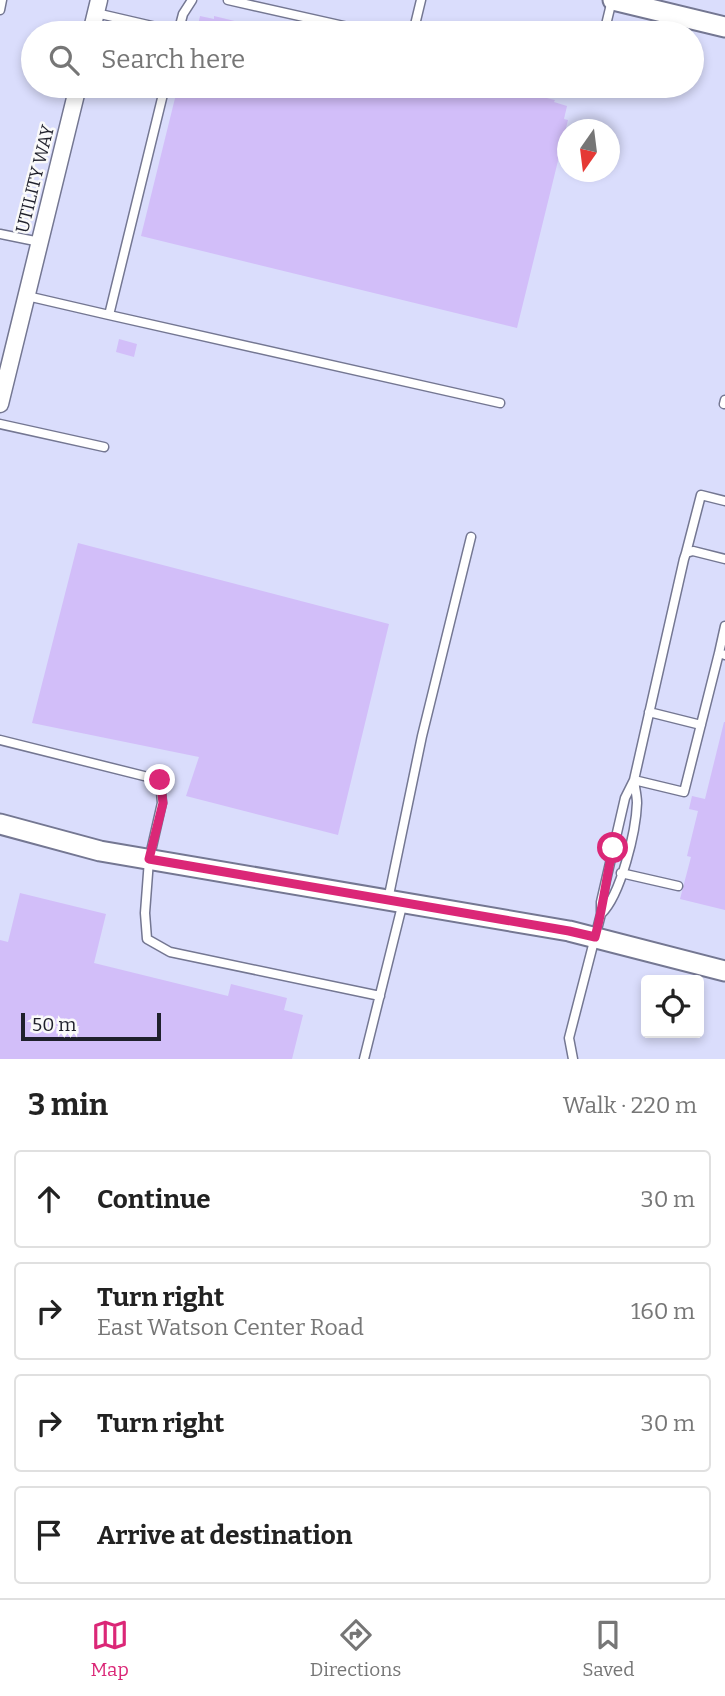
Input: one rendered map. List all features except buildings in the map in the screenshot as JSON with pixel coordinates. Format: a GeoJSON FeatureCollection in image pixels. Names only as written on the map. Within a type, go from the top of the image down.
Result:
{"type":"FeatureCollection","features":[{"type":"Feature","properties":{"kind":"street"},"geometry":{"type":"LineString","coordinates":[[618,1],[700,21]]}},
{"type":"Feature","properties":{"kind":"street"},"geometry":{"type":"LineString","coordinates":[[704,22],[725,27]]}},
{"type":"Feature","properties":{"kind":"street","name":"UTILITY WAY"},"geometry":{"type":"LineString","coordinates":[[0,404],[75,98]]}},
{"type":"Feature","properties":{"kind":"street"},"geometry":{"type":"LineString","coordinates":[[0,824],[100,851],[595,937],[725,971]]}},
{"type":"Feature","properties":{"kind":"lane"},"geometry":{"type":"LineString","coordinates":[[0,10],[2,0]]}},
{"type":"Feature","properties":{"kind":"lane"},"geometry":{"type":"LineString","coordinates":[[181,21],[192,0]]}},
{"type":"Feature","properties":{"kind":"lane"},"geometry":{"type":"LineString","coordinates":[[229,0],[322,21]]}},
{"type":"Feature","properties":{"kind":"lane"},"geometry":{"type":"LineString","coordinates":[[417,21],[421,0]]}},
{"type":"Feature","properties":{"kind":"lane"},"geometry":{"type":"LineString","coordinates":[[609,21],[618,1]]}},
{"type":"Feature","properties":{"kind":"lane"},"geometry":{"type":"LineString","coordinates":[[97,7],[141,21]]}},
{"type":"Feature","properties":{"kind":"lane"},"geometry":{"type":"LineString","coordinates":[[109,315],[162,98]]}},
{"type":"Feature","properties":{"kind":"lane"},"geometry":{"type":"LineString","coordinates":[[0,234],[40,242]]}},
{"type":"Feature","properties":{"kind":"lane"},"geometry":{"type":"LineString","coordinates":[[27,296],[500,403]]}},
{"type":"Feature","properties":{"kind":"lane"},"geometry":{"type":"LineString","coordinates":[[0,424],[104,447]]}},
{"type":"Feature","properties":{"kind":"lane"},"geometry":{"type":"LineString","coordinates":[[573,1059],[569,1038],[601,914],[601,902],[625,798],[634,780],[701,495],[725,501]]}},
{"type":"Feature","properties":{"kind":"lane"},"geometry":{"type":"LineString","coordinates":[[363,1059],[380,996],[422,736],[471,537]]}},
{"type":"Feature","properties":{"kind":"lane"},"geometry":{"type":"LineString","coordinates":[[687,553],[693,551],[725,559]]}},
{"type":"Feature","properties":{"kind":"lane"},"geometry":{"type":"LineString","coordinates":[[634,780],[684,792],[722,654],[725,626]]}},
{"type":"Feature","properties":{"kind":"lane"},"geometry":{"type":"LineString","coordinates":[[649,712],[701,725]]}},
{"type":"Feature","properties":{"kind":"lane"},"geometry":{"type":"LineString","coordinates":[[0,740],[160,780],[163,803],[149,859],[145,913],[147,939],[170,952],[380,996]]}},
{"type":"Feature","properties":{"kind":"lane"},"geometry":{"type":"LineString","coordinates":[[601,914],[610,905],[630,845],[637,802],[634,780]]}},
{"type":"Feature","properties":{"kind":"lane"},"geometry":{"type":"LineString","coordinates":[[621,873],[678,886]]}},
{"type":"Feature","properties":{"kind":"shaded area"},"geometry":{"type":"Polygon","coordinates":[[[0,0],[725,0],[725,1059],[0,1059],[0,0]]]}},
{"type":"Feature","properties":{"kind":"route"},"geometry":{"type":"LineString","coordinates":[[160,780],[163,803],[149,859],[595,937],[613,848]]}}]}
